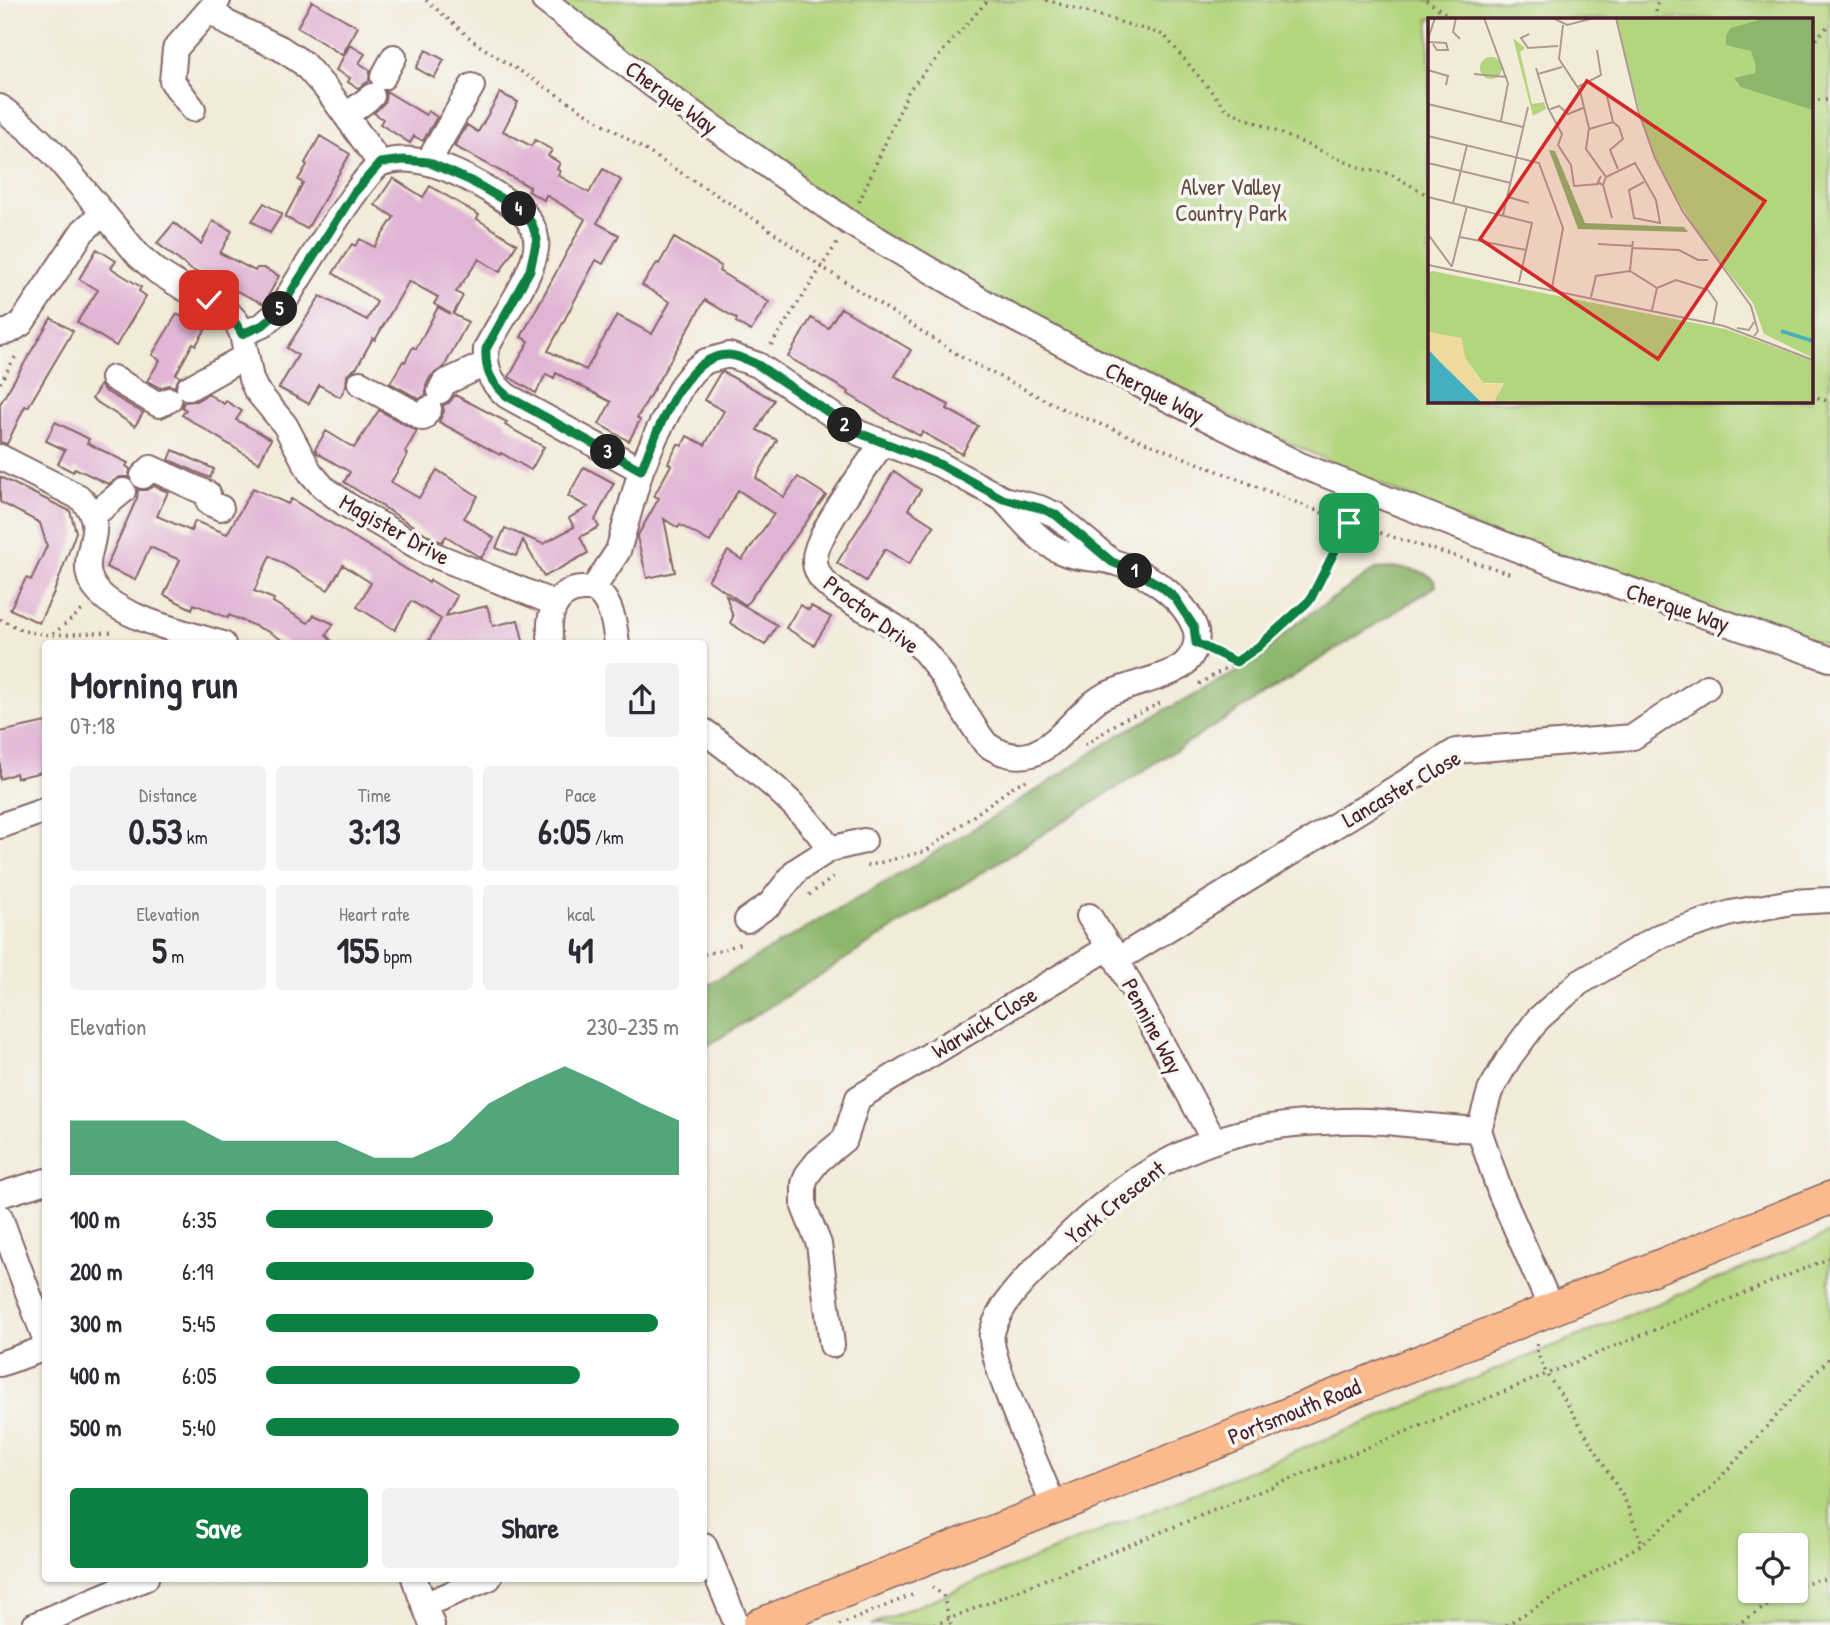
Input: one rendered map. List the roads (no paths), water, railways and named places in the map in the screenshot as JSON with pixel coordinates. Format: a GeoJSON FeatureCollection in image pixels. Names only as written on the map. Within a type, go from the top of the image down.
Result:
{"type":"FeatureCollection","features":[{"type":"Feature","properties":{"kind":"main road","name":"Portsmouth Road"},"geometry":{"type":"LineString","coordinates":[[759,1625],[1830,1198]]}},
{"type":"Feature","properties":{"kind":"street","name":"Cherque Way"},"geometry":{"type":"LineString","coordinates":[[544,0],[654,86],[849,223],[998,310],[1148,389],[1300,465],[1555,565],[1830,659]]}},
{"type":"Feature","properties":{"kind":"street"},"geometry":{"type":"LineString","coordinates":[[193,108],[172,80],[175,49],[214,5],[227,23],[280,48],[303,63],[346,115],[380,163]]}},
{"type":"Feature","properties":{"kind":"street"},"geometry":{"type":"LineString","coordinates":[[346,115],[383,77]]}},
{"type":"Feature","properties":{"kind":"street"},"geometry":{"type":"LineString","coordinates":[[428,162],[472,86]]}},
{"type":"Feature","properties":{"kind":"street","name":"Magister Drive"},"geometry":{"type":"LineString","coordinates":[[0,107],[54,154],[139,256],[170,280],[223,308],[236,321],[256,390],[285,425],[310,472],[323,487],[347,505],[427,552],[554,603]]}},
{"type":"Feature","properties":{"kind":"street"},"geometry":{"type":"LineString","coordinates":[[113,379],[159,405],[179,394],[244,345],[279,311],[354,193],[380,163],[403,160],[428,162],[463,177],[524,213],[532,224],[537,239],[530,270],[486,349],[485,364],[489,377],[507,396],[641,470]]}},
{"type":"Feature","properties":{"kind":"street"},"geometry":{"type":"LineString","coordinates":[[0,333],[10,331],[21,324],[83,231],[103,213]]}},
{"type":"Feature","properties":{"kind":"street"},"geometry":{"type":"LineString","coordinates":[[593,589],[618,551],[641,470],[656,435],[681,385],[706,361],[729,355],[758,365],[836,419],[882,444]]}},
{"type":"Feature","properties":{"kind":"street"},"geometry":{"type":"LineString","coordinates":[[360,383],[423,418],[444,383],[485,364]]}},
{"type":"Feature","properties":{"kind":"street","name":"Proctor Drive"},"geometry":{"type":"LineString","coordinates":[[882,444],[939,464],[1003,499],[1045,544],[1080,559],[1112,562],[1161,586],[1175,598],[1194,627],[1196,643],[1192,654],[1181,667],[1127,685],[1101,698],[1049,744],[1031,754],[998,752],[986,744],[924,651],[893,626],[833,589],[822,580],[816,569],[817,545],[882,444]]}},
{"type":"Feature","properties":{"kind":"street"},"geometry":{"type":"LineString","coordinates":[[0,457],[79,497],[88,505],[96,525],[89,572],[92,583],[101,595],[113,605],[153,623],[210,640]]}},
{"type":"Feature","properties":{"kind":"street"},"geometry":{"type":"LineString","coordinates":[[143,475],[151,468],[208,494],[209,503],[221,508]]}},
{"type":"Feature","properties":{"kind":"street"},"geometry":{"type":"LineString","coordinates":[[93,515],[123,491]]}},
{"type":"Feature","properties":{"kind":"street"},"geometry":{"type":"LineString","coordinates":[[551,640],[549,625],[554,603],[569,591],[593,589],[599,593],[609,609],[616,640]]}},
{"type":"Feature","properties":{"kind":"street","name":"Lancaster Close"},"geometry":{"type":"LineString","coordinates":[[1113,953],[1456,751],[1633,737],[1707,687]]}},
{"type":"Feature","properties":{"kind":"street"},"geometry":{"type":"LineString","coordinates":[[707,733],[779,791],[815,827],[830,849]]}},
{"type":"Feature","properties":{"kind":"street"},"geometry":{"type":"LineString","coordinates":[[0,826],[42,811]]}},
{"type":"Feature","properties":{"kind":"street"},"geometry":{"type":"LineString","coordinates":[[748,930],[797,870],[830,849],[864,841]]}},
{"type":"Feature","properties":{"kind":"street"},"geometry":{"type":"LineString","coordinates":[[1551,1308],[1500,1192],[1479,1130],[1490,1091],[1509,1058],[1538,1019],[1579,984],[1660,936],[1731,913],[1792,902],[1830,900]]}},
{"type":"Feature","properties":{"kind":"street","name":"Pennine Way"},"geometry":{"type":"LineString","coordinates":[[1089,915],[1113,953],[1213,1139]]}},
{"type":"Feature","properties":{"kind":"street","name":"Warwick Close"},"geometry":{"type":"LineString","coordinates":[[832,1345],[819,1244],[804,1207],[804,1184],[807,1175],[818,1161],[845,1139],[858,1098],[1113,953]]}},
{"type":"Feature","properties":{"kind":"street","name":"York Crescent"},"geometry":{"type":"LineString","coordinates":[[1055,1507],[998,1366],[992,1334],[1006,1304],[1073,1230],[1132,1182],[1177,1155],[1213,1139],[1269,1126],[1325,1122],[1366,1121],[1479,1130]]}},
{"type":"Feature","properties":{"kind":"street"},"geometry":{"type":"LineString","coordinates":[[0,1195],[42,1182]]}},
{"type":"Feature","properties":{"kind":"street"},"geometry":{"type":"LineString","coordinates":[[0,1217],[42,1330]]}},
{"type":"Feature","properties":{"kind":"street"},"geometry":{"type":"LineString","coordinates":[[0,1364],[42,1349]]}},
{"type":"Feature","properties":{"kind":"street"},"geometry":{"type":"LineString","coordinates":[[707,1552],[737,1625]]}},
{"type":"Feature","properties":{"kind":"street"},"geometry":{"type":"LineString","coordinates":[[35,1625],[137,1582]]}},
{"type":"Feature","properties":{"kind":"street"},"geometry":{"type":"LineString","coordinates":[[416,1582],[428,1615],[482,1582]]}},
{"type":"Feature","properties":{"kind":"park label","name":"Alver Valley Country Park"},"geometry":{"type":"Point","coordinates":[1231,199]}}]}
